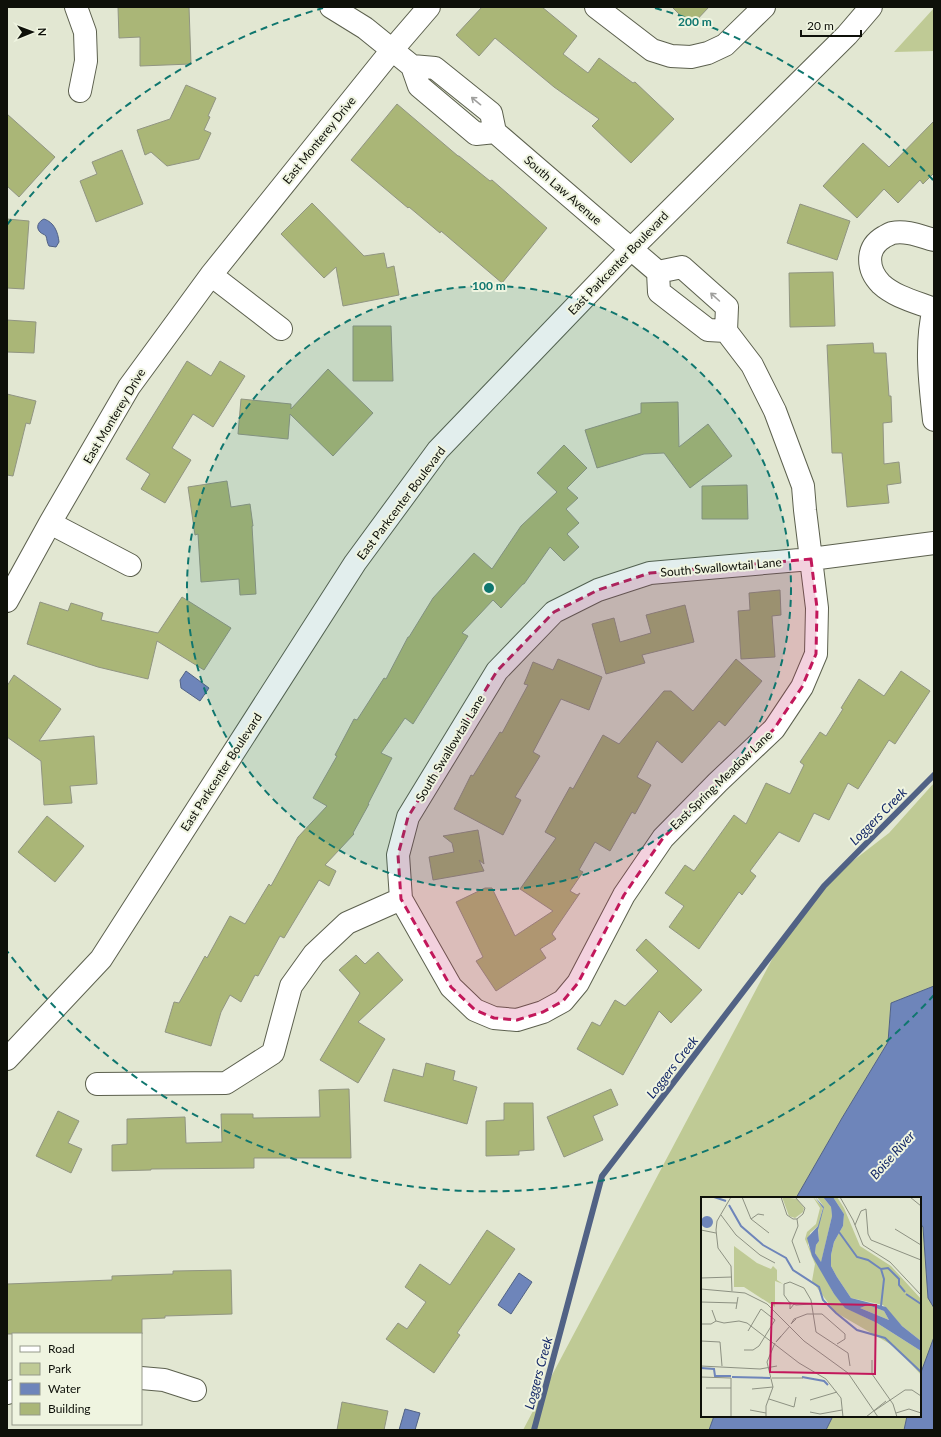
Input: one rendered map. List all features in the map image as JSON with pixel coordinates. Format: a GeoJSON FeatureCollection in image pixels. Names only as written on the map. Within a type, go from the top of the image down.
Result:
{"type":"FeatureCollection","features":[{"type":"Feature","properties":{"kind":"street"},"geometry":{"type":"LineString","coordinates":[[76,7],[85,32],[86,61],[80,91]]}},
{"type":"Feature","properties":{"kind":"street","name":"South Law Avenue"},"geometry":{"type":"LineString","coordinates":[[332,7],[365,28],[412,66],[435,68],[491,113],[495,132],[631,249]]}},
{"type":"Feature","properties":{"kind":"street","name":"East Monterey Drive"},"geometry":{"type":"LineString","coordinates":[[7,601],[50,523],[129,387],[212,275],[392,50],[429,7]]}},
{"type":"Feature","properties":{"kind":"street"},"geometry":{"type":"LineString","coordinates":[[596,7],[652,50],[671,56],[691,57],[708,53],[725,45],[764,7]]}},
{"type":"Feature","properties":{"kind":"street","name":"East Parkcenter Boulevard"},"geometry":{"type":"LineString","coordinates":[[7,1060],[101,959],[355,563],[438,450],[631,249],[847,35],[871,7]]}},
{"type":"Feature","properties":{"kind":"street"},"geometry":{"type":"LineString","coordinates":[[934,240],[909,232],[891,233],[876,241],[871,252],[870,267],[880,284],[896,295],[934,308],[930,334],[929,370],[934,420]]}},
{"type":"Feature","properties":{"kind":"street"},"geometry":{"type":"LineString","coordinates":[[631,249],[658,272],[659,292],[708,330],[726,331],[727,307],[682,267],[658,272]]}},
{"type":"Feature","properties":{"kind":"street"},"geometry":{"type":"LineString","coordinates":[[212,275],[282,329]]}},
{"type":"Feature","properties":{"kind":"street","name":"East Spring Meadow Lane"},"geometry":{"type":"LineString","coordinates":[[401,899],[451,987],[475,1010],[494,1018],[517,1020],[543,1012],[563,1001],[578,983],[624,895],[663,838],[718,782],[774,729],[802,687],[816,654],[818,608],[803,486],[776,410],[752,365],[726,331]]}},
{"type":"Feature","properties":{"kind":"street"},"geometry":{"type":"LineString","coordinates":[[50,523],[130,565]]}},
{"type":"Feature","properties":{"kind":"street","name":"South Swallowtail Lane"},"geometry":{"type":"LineString","coordinates":[[401,899],[398,855],[408,817],[496,671],[554,612],[598,590],[650,573],[811,559],[934,543]]}},
{"type":"Feature","properties":{"kind":"street"},"geometry":{"type":"LineString","coordinates":[[97,1084],[226,1083],[273,1053],[291,986],[314,954],[347,923],[401,899]]}},
{"type":"Feature","properties":{"kind":"street"},"geometry":{"type":"LineString","coordinates":[[142,1378],[164,1380],[195,1390]]}},
{"type":"Feature","properties":{"kind":"highlighted area"},"geometry":{"type":"Polygon","coordinates":[[[811,559],[817,608],[816,654],[802,687],[774,729],[663,838],[624,895],[578,983],[563,1001],[543,1012],[517,1020],[494,1018],[475,1010],[451,987],[401,899],[398,855],[408,817],[497,671],[554,612],[598,590],[650,573],[811,559]]]}},
{"type":"Feature","properties":{"kind":"green space"},"geometry":{"type":"Polygon","coordinates":[[[934,8],[934,51],[894,52],[934,8]]]}},
{"type":"Feature","properties":{"kind":"green space"},"geometry":{"type":"Polygon","coordinates":[[[934,783],[934,986],[891,1003],[888,1042],[797,1197],[701,1197],[701,1417],[714,1417],[709,1430],[523,1430],[786,933],[832,877],[889,833],[934,783]]]}},
{"type":"Feature","properties":{"kind":"green space"},"geometry":{"type":"Polygon","coordinates":[[[921,1224],[923,1226],[928,1298],[934,1308],[934,1337],[921,1372],[921,1224]]]}},
{"type":"Feature","properties":{"kind":"green space"},"geometry":{"type":"Polygon","coordinates":[[[832,1417],[907,1417],[904,1430],[826,1430],[832,1417]]]}},
{"type":"Feature","properties":{"kind":"water"},"geometry":{"type":"Polygon","coordinates":[[[44,219],[53,225],[58,235],[59,242],[56,247],[49,246],[46,236],[41,233],[38,228],[38,224],[44,219]]]}},
{"type":"Feature","properties":{"kind":"water"},"geometry":{"type":"Polygon","coordinates":[[[186,671],[209,688],[200,701],[181,688],[180,680],[186,671]]]}},
{"type":"Feature","properties":{"kind":"water","name":"Boise River"},"geometry":{"type":"Polygon","coordinates":[[[934,986],[934,1308],[928,1298],[923,1227],[921,1224],[921,1197],[797,1197],[888,1042],[891,1003],[934,986]]]}},
{"type":"Feature","properties":{"kind":"water"},"geometry":{"type":"Polygon","coordinates":[[[519,1273],[532,1282],[511,1314],[498,1305],[519,1273]]]}},
{"type":"Feature","properties":{"kind":"water"},"geometry":{"type":"Polygon","coordinates":[[[934,1337],[934,1430],[904,1430],[907,1417],[921,1417],[921,1372],[934,1337]]]}},
{"type":"Feature","properties":{"kind":"water"},"geometry":{"type":"Polygon","coordinates":[[[405,1409],[420,1413],[415,1430],[399,1430],[405,1409]]]}},
{"type":"Feature","properties":{"kind":"water"},"geometry":{"type":"Polygon","coordinates":[[[714,1417],[832,1417],[826,1430],[709,1430],[714,1417]]]}},
{"type":"Feature","properties":{"kind":"building"},"geometry":{"type":"Polygon","coordinates":[[[118,7],[189,7],[191,64],[140,66],[140,37],[119,38],[118,7]]]}},
{"type":"Feature","properties":{"kind":"building"},"geometry":{"type":"Polygon","coordinates":[[[482,7],[542,7],[577,36],[563,54],[588,73],[599,58],[633,83],[635,82],[674,119],[631,163],[592,126],[599,119],[554,87],[495,38],[479,56],[456,35],[482,7]]]}},
{"type":"Feature","properties":{"kind":"building"},"geometry":{"type":"Polygon","coordinates":[[[672,7],[709,7],[691,26],[672,7]]]}},
{"type":"Feature","properties":{"kind":"building"},"geometry":{"type":"Polygon","coordinates":[[[186,85],[216,98],[204,130],[211,133],[199,159],[167,166],[151,152],[145,155],[137,130],[170,119],[186,85]]]}},
{"type":"Feature","properties":{"kind":"building"},"geometry":{"type":"Polygon","coordinates":[[[397,104],[458,156],[490,181],[492,180],[547,228],[502,283],[441,231],[440,233],[409,207],[408,208],[351,160],[397,104]]]}},
{"type":"Feature","properties":{"kind":"building"},"geometry":{"type":"Polygon","coordinates":[[[7,114],[55,157],[19,197],[7,186],[7,114]]]}},
{"type":"Feature","properties":{"kind":"building"},"geometry":{"type":"Polygon","coordinates":[[[934,121],[934,173],[923,184],[920,180],[898,203],[884,189],[857,218],[823,186],[863,143],[889,167],[934,121]]]}},
{"type":"Feature","properties":{"kind":"building"},"geometry":{"type":"Polygon","coordinates":[[[122,150],[143,204],[96,222],[80,181],[97,174],[92,162],[122,150]]]}},
{"type":"Feature","properties":{"kind":"building"},"geometry":{"type":"Polygon","coordinates":[[[312,203],[364,256],[384,253],[387,268],[394,266],[399,295],[343,306],[336,267],[324,278],[281,234],[312,203]]]}},
{"type":"Feature","properties":{"kind":"building"},"geometry":{"type":"Polygon","coordinates":[[[800,204],[850,221],[837,260],[787,243],[800,204]]]}},
{"type":"Feature","properties":{"kind":"building"},"geometry":{"type":"Polygon","coordinates":[[[7,219],[29,221],[24,289],[7,288],[7,219]]]}},
{"type":"Feature","properties":{"kind":"building"},"geometry":{"type":"Polygon","coordinates":[[[833,272],[835,326],[790,327],[789,273],[833,272]]]}},
{"type":"Feature","properties":{"kind":"building"},"geometry":{"type":"Polygon","coordinates":[[[7,320],[36,322],[34,353],[7,352],[7,320]]]}},
{"type":"Feature","properties":{"kind":"building"},"geometry":{"type":"Polygon","coordinates":[[[353,326],[391,326],[393,381],[353,381],[353,326]]]}},
{"type":"Feature","properties":{"kind":"building"},"geometry":{"type":"Polygon","coordinates":[[[873,343],[874,353],[886,353],[889,396],[891,396],[892,422],[883,423],[884,464],[899,462],[901,483],[887,485],[889,503],[847,507],[842,453],[832,453],[827,345],[873,343]]]}},
{"type":"Feature","properties":{"kind":"building"},"geometry":{"type":"Polygon","coordinates":[[[187,361],[211,376],[220,361],[245,376],[213,427],[193,414],[172,448],[191,460],[165,503],[141,489],[150,474],[126,459],[187,361]]]}},
{"type":"Feature","properties":{"kind":"building"},"geometry":{"type":"Polygon","coordinates":[[[328,369],[373,413],[333,456],[290,414],[288,439],[238,434],[241,399],[291,404],[291,409],[328,369]]]}},
{"type":"Feature","properties":{"kind":"building"},"geometry":{"type":"Polygon","coordinates":[[[7,394],[36,401],[30,424],[26,423],[13,476],[7,475],[7,394]]]}},
{"type":"Feature","properties":{"kind":"building"},"geometry":{"type":"Polygon","coordinates":[[[678,402],[679,447],[708,424],[732,456],[690,488],[664,453],[644,454],[597,468],[585,430],[641,413],[641,403],[678,402]]]}},
{"type":"Feature","properties":{"kind":"building"},"geometry":{"type":"Polygon","coordinates":[[[564,445],[587,468],[567,488],[578,498],[566,509],[579,523],[567,534],[579,547],[564,561],[550,547],[524,584],[501,608],[493,600],[462,633],[468,636],[413,724],[405,718],[381,753],[392,758],[353,833],[354,834],[325,865],[336,871],[329,886],[319,880],[284,938],[280,936],[258,976],[255,975],[241,1002],[230,995],[221,1012],[211,1046],[165,1032],[174,1002],[179,1003],[205,956],[207,958],[230,916],[245,924],[269,884],[271,886],[298,837],[327,806],[313,798],[337,756],[335,755],[354,719],[357,720],[384,678],[386,679],[408,637],[433,598],[474,553],[492,569],[521,526],[557,492],[537,473],[564,445]]]}},
{"type":"Feature","properties":{"kind":"building"},"geometry":{"type":"Polygon","coordinates":[[[227,481],[231,507],[250,504],[253,526],[256,594],[240,595],[239,579],[201,582],[198,534],[195,535],[188,487],[227,481]]]}},
{"type":"Feature","properties":{"kind":"building"},"geometry":{"type":"Polygon","coordinates":[[[747,485],[748,519],[702,519],[702,486],[747,485]]]}},
{"type":"Feature","properties":{"kind":"building"},"geometry":{"type":"Polygon","coordinates":[[[780,590],[781,615],[772,616],[775,657],[741,659],[738,611],[750,610],[749,593],[780,590]]]}},
{"type":"Feature","properties":{"kind":"building"},"geometry":{"type":"Polygon","coordinates":[[[182,597],[231,628],[204,670],[157,641],[148,679],[98,667],[27,644],[40,602],[68,611],[71,603],[103,613],[101,620],[158,633],[182,597]]]}},
{"type":"Feature","properties":{"kind":"building"},"geometry":{"type":"Polygon","coordinates":[[[685,605],[694,642],[642,655],[645,663],[606,674],[592,624],[614,618],[620,642],[651,633],[646,615],[685,605]]]}},
{"type":"Feature","properties":{"kind":"building"},"geometry":{"type":"Polygon","coordinates":[[[558,659],[602,677],[589,710],[561,699],[533,752],[540,756],[515,797],[521,800],[503,835],[454,809],[471,775],[473,776],[500,732],[502,733],[528,685],[524,684],[533,662],[553,670],[558,659]]]}},
{"type":"Feature","properties":{"kind":"building"},"geometry":{"type":"Polygon","coordinates":[[[736,659],[762,681],[725,726],[719,721],[682,763],[657,741],[637,777],[651,785],[635,814],[632,812],[610,851],[595,842],[579,870],[583,872],[570,891],[577,895],[580,893],[552,934],[556,939],[540,949],[546,958],[496,991],[476,961],[483,957],[456,902],[485,888],[492,888],[515,936],[553,911],[520,889],[556,838],[545,832],[570,787],[573,789],[603,735],[619,744],[664,691],[671,691],[693,711],[736,659]]]}},
{"type":"Feature","properties":{"kind":"building"},"geometry":{"type":"Polygon","coordinates":[[[901,671],[930,691],[895,744],[889,740],[858,789],[848,783],[829,820],[814,813],[799,842],[779,832],[750,871],[756,876],[742,895],[739,892],[699,949],[669,927],[684,906],[665,893],[685,865],[694,871],[734,815],[746,824],[766,783],[790,794],[804,765],[800,762],[820,732],[826,736],[859,679],[884,696],[901,671]]]}},
{"type":"Feature","properties":{"kind":"building"},"geometry":{"type":"Polygon","coordinates":[[[14,675],[61,709],[39,741],[94,736],[97,784],[70,786],[72,803],[44,805],[41,761],[7,737],[7,686],[14,675]]]}},
{"type":"Feature","properties":{"kind":"building"},"geometry":{"type":"Polygon","coordinates":[[[47,816],[84,846],[55,882],[18,852],[47,816]]]}},
{"type":"Feature","properties":{"kind":"building"},"geometry":{"type":"Polygon","coordinates":[[[478,830],[484,864],[479,860],[484,871],[433,880],[429,857],[454,852],[452,843],[443,836],[478,830]]]}},
{"type":"Feature","properties":{"kind":"building"},"geometry":{"type":"Polygon","coordinates":[[[646,939],[702,990],[671,1023],[659,1011],[623,1075],[577,1049],[592,1022],[600,1026],[615,1000],[625,1006],[658,971],[636,950],[646,939]]]}},
{"type":"Feature","properties":{"kind":"building"},"geometry":{"type":"Polygon","coordinates":[[[378,952],[403,980],[358,1022],[385,1039],[358,1083],[320,1060],[360,993],[339,970],[356,955],[365,964],[378,952]]]}},
{"type":"Feature","properties":{"kind":"building"},"geometry":{"type":"Polygon","coordinates":[[[426,1063],[455,1071],[453,1080],[477,1087],[467,1124],[384,1101],[393,1069],[423,1077],[426,1063]]]}},
{"type":"Feature","properties":{"kind":"building"},"geometry":{"type":"Polygon","coordinates":[[[349,1089],[351,1158],[254,1158],[254,1168],[112,1171],[112,1145],[127,1144],[127,1119],[185,1117],[186,1143],[222,1142],[221,1114],[253,1114],[253,1118],[320,1117],[319,1090],[349,1089]]]}},
{"type":"Feature","properties":{"kind":"building"},"geometry":{"type":"Polygon","coordinates":[[[611,1089],[618,1105],[593,1116],[603,1140],[564,1157],[547,1117],[611,1089]]]}},
{"type":"Feature","properties":{"kind":"building"},"geometry":{"type":"Polygon","coordinates":[[[504,1103],[533,1103],[534,1150],[519,1151],[519,1155],[486,1156],[486,1121],[504,1120],[504,1103]]]}},
{"type":"Feature","properties":{"kind":"building"},"geometry":{"type":"Polygon","coordinates":[[[58,1111],[79,1121],[68,1143],[82,1149],[71,1173],[36,1156],[58,1111]]]}},
{"type":"Feature","properties":{"kind":"building"},"geometry":{"type":"Polygon","coordinates":[[[487,1230],[515,1249],[457,1333],[460,1335],[434,1373],[386,1339],[398,1323],[407,1329],[426,1302],[405,1287],[420,1264],[450,1285],[487,1230]]]}},
{"type":"Feature","properties":{"kind":"building"},"geometry":{"type":"Polygon","coordinates":[[[231,1270],[232,1314],[165,1316],[165,1318],[142,1319],[142,1333],[7,1334],[7,1284],[112,1280],[112,1276],[173,1274],[173,1271],[231,1270]]]}},
{"type":"Feature","properties":{"kind":"building"},"geometry":{"type":"Polygon","coordinates":[[[342,1402],[388,1411],[384,1430],[337,1430],[342,1402]]]}},
{"type":"Feature","properties":{"kind":"waterway","name":"Loggers Creek"},"geometry":{"type":"LineString","coordinates":[[534,1430],[602,1176],[824,886],[934,775]]}}]}
